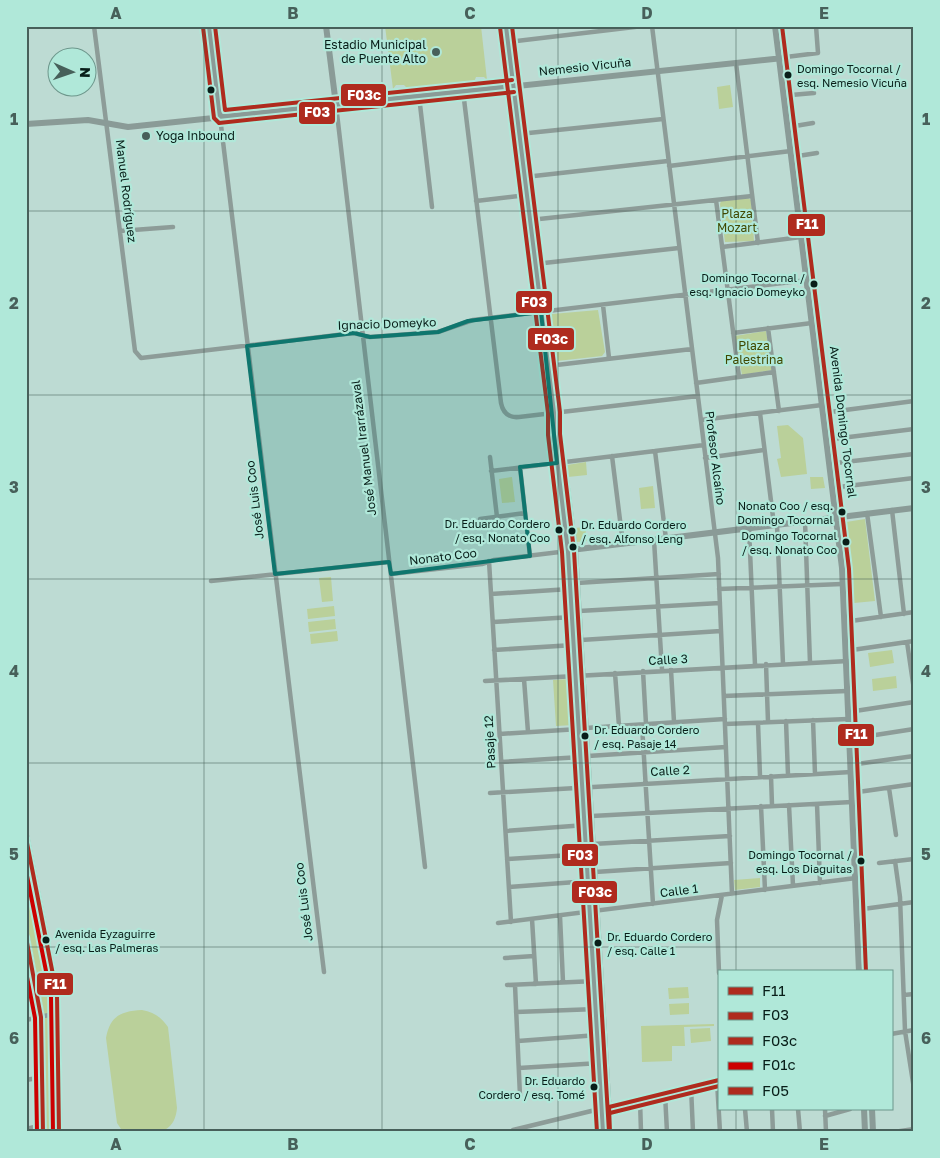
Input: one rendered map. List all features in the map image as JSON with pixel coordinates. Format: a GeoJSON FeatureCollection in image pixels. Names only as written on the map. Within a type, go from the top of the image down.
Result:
{"type":"FeatureCollection","features":[{"type":"Feature","properties":{"kind":"main road","name":"José Luis Coo"},"geometry":{"type":"LineString","coordinates":[[209,26],[220,117]]}},
{"type":"Feature","properties":{"kind":"main road","name":"José Manuel Irarrázaval"},"geometry":{"type":"LineString","coordinates":[[326,26],[336,105]]}},
{"type":"Feature","properties":{"kind":"main road"},"geometry":{"type":"LineString","coordinates":[[506,26],[560,462],[574,645],[579,675],[586,786],[587,854],[594,911]]}},
{"type":"Feature","properties":{"kind":"main road","name":"Avenida Domingo Tocornal"},"geometry":{"type":"LineString","coordinates":[[775,26],[791,95],[810,280],[812,323],[822,405],[849,569],[851,621],[847,691],[850,772],[855,793],[852,802],[858,878],[863,909],[866,970]]}},
{"type":"Feature","properties":{"kind":"main road","name":"Avenida Domingo Tocornal"},"geometry":{"type":"LineString","coordinates":[[782,26],[791,151],[801,237],[810,280],[839,487],[842,584],[849,650]]}},
{"type":"Feature","properties":{"kind":"main road","name":"Nemesio Vicuña"},"geometry":{"type":"LineString","coordinates":[[26,124],[88,120],[125,127],[783,58]]}},
{"type":"Feature","properties":{"kind":"main road"},"geometry":{"type":"LineString","coordinates":[[560,462],[575,550],[581,640],[579,675]]}},
{"type":"Feature","properties":{"kind":"main road","name":"Nonato Coo"},"geometry":{"type":"LineString","coordinates":[[568,551],[914,508]]}},
{"type":"Feature","properties":{"kind":"main road","name":"Avenida Domingo Tocornal"},"geometry":{"type":"LineString","coordinates":[[849,661],[855,710],[857,764],[855,793],[859,970]]}},
{"type":"Feature","properties":{"kind":"main road"},"geometry":{"type":"LineString","coordinates":[[586,786],[592,816],[594,844],[594,911],[606,1108],[610,1132]]}},
{"type":"Feature","properties":{"kind":"main road"},"geometry":{"type":"LineString","coordinates":[[26,838],[55,981],[58,1013],[59,1132]]}},
{"type":"Feature","properties":{"kind":"main road"},"geometry":{"type":"LineString","coordinates":[[26,936],[29,965],[41,1017],[43,1128]]}},
{"type":"Feature","properties":{"kind":"main road"},"geometry":{"type":"LineString","coordinates":[[598,981],[596,1009],[603,1063]]}},
{"type":"Feature","properties":{"kind":"main road"},"geometry":{"type":"LineString","coordinates":[[603,1132],[606,1108]]}},
{"type":"Feature","properties":{"kind":"main road"},"geometry":{"type":"LineString","coordinates":[[864,1110],[865,1132]]}},
{"type":"Feature","properties":{"kind":"main road"},"geometry":{"type":"LineString","coordinates":[[872,1110],[872,1132]]}},
{"type":"Feature","properties":{"kind":"street","name":"Manuel Rodríguez"},"geometry":{"type":"LineString","coordinates":[[94,26],[135,352],[139,357]]}},
{"type":"Feature","properties":{"kind":"street"},"geometry":{"type":"LineString","coordinates":[[508,42],[643,26]]}},
{"type":"Feature","properties":{"kind":"street","name":"Profesor Alcaíno"},"geometry":{"type":"LineString","coordinates":[[652,26],[715,532],[720,603],[732,894]]}},
{"type":"Feature","properties":{"kind":"street","name":"Nemesio Vicuña"},"geometry":{"type":"LineString","coordinates":[[783,58],[818,53],[816,26]]}},
{"type":"Feature","properties":{"kind":"street"},"geometry":{"type":"LineString","coordinates":[[736,63],[758,243]]}},
{"type":"Feature","properties":{"kind":"street"},"geometry":{"type":"LineString","coordinates":[[463,92],[501,403],[507,414],[515,418],[698,396]]}},
{"type":"Feature","properties":{"kind":"street"},"geometry":{"type":"LineString","coordinates":[[791,95],[814,92]]}},
{"type":"Feature","properties":{"kind":"street"},"geometry":{"type":"LineString","coordinates":[[419,96],[432,207]]}},
{"type":"Feature","properties":{"kind":"street","name":"José Manuel Irarrázaval"},"geometry":{"type":"LineString","coordinates":[[336,105],[425,867]]}},
{"type":"Feature","properties":{"kind":"street","name":"José Luis Coo"},"geometry":{"type":"LineString","coordinates":[[220,117],[324,972]]}},
{"type":"Feature","properties":{"kind":"street"},"geometry":{"type":"LineString","coordinates":[[519,134],[663,120]]}},
{"type":"Feature","properties":{"kind":"street"},"geometry":{"type":"LineString","coordinates":[[795,126],[813,123]]}},
{"type":"Feature","properties":{"kind":"street"},"geometry":{"type":"LineString","coordinates":[[524,177],[791,151]]}},
{"type":"Feature","properties":{"kind":"street"},"geometry":{"type":"LineString","coordinates":[[798,156],[816,153]]}},
{"type":"Feature","properties":{"kind":"street"},"geometry":{"type":"LineString","coordinates":[[476,201],[527,195]]}},
{"type":"Feature","properties":{"kind":"street"},"geometry":{"type":"LineString","coordinates":[[530,220],[752,196]]}},
{"type":"Feature","properties":{"kind":"street"},"geometry":{"type":"LineString","coordinates":[[716,200],[739,377]]}},
{"type":"Feature","properties":{"kind":"street"},"geometry":{"type":"LineString","coordinates":[[120,231],[173,227]]}},
{"type":"Feature","properties":{"kind":"street"},"geometry":{"type":"LineString","coordinates":[[722,247],[801,237]]}},
{"type":"Feature","properties":{"kind":"street"},"geometry":{"type":"LineString","coordinates":[[535,264],[679,248]]}},
{"type":"Feature","properties":{"kind":"street","name":"Ignacio Domeyko"},"geometry":{"type":"LineString","coordinates":[[139,357],[143,359],[354,333],[373,337],[438,332],[468,321],[810,280]]}},
{"type":"Feature","properties":{"kind":"street"},"geometry":{"type":"LineString","coordinates":[[603,305],[609,358]]}},
{"type":"Feature","properties":{"kind":"street"},"geometry":{"type":"LineString","coordinates":[[733,333],[812,323]]}},
{"type":"Feature","properties":{"kind":"street"},"geometry":{"type":"LineString","coordinates":[[768,328],[779,411]]}},
{"type":"Feature","properties":{"kind":"street"},"geometry":{"type":"LineString","coordinates":[[548,366],[692,349]]}},
{"type":"Feature","properties":{"kind":"street"},"geometry":{"type":"LineString","coordinates":[[696,383],[774,372]]}},
{"type":"Feature","properties":{"kind":"street"},"geometry":{"type":"LineString","coordinates":[[830,412],[914,401]]}},
{"type":"Feature","properties":{"kind":"street"},"geometry":{"type":"LineString","coordinates":[[701,420],[822,405]]}},
{"type":"Feature","properties":{"kind":"street"},"geometry":{"type":"LineString","coordinates":[[760,413],[775,525],[780,586],[782,664]]}},
{"type":"Feature","properties":{"kind":"street"},"geometry":{"type":"LineString","coordinates":[[833,439],[914,429]]}},
{"type":"Feature","properties":{"kind":"street"},"geometry":{"type":"LineString","coordinates":[[491,471],[704,445]]}},
{"type":"Feature","properties":{"kind":"street"},"geometry":{"type":"LineString","coordinates":[[705,458],[764,450]]}},
{"type":"Feature","properties":{"kind":"street"},"geometry":{"type":"LineString","coordinates":[[656,451],[666,538]]}},
{"type":"Feature","properties":{"kind":"street"},"geometry":{"type":"LineString","coordinates":[[836,463],[914,454]]}},
{"type":"Feature","properties":{"kind":"street"},"geometry":{"type":"LineString","coordinates":[[612,456],[623,544]]}},
{"type":"Feature","properties":{"kind":"street"},"geometry":{"type":"LineString","coordinates":[[490,457],[497,517]]}},
{"type":"Feature","properties":{"kind":"street"},"geometry":{"type":"LineString","coordinates":[[520,468],[530,556]]}},
{"type":"Feature","properties":{"kind":"street"},"geometry":{"type":"LineString","coordinates":[[839,487],[914,478]]}},
{"type":"Feature","properties":{"kind":"street"},"geometry":{"type":"LineString","coordinates":[[892,510],[904,614]]}},
{"type":"Feature","properties":{"kind":"street"},"geometry":{"type":"LineString","coordinates":[[480,519],[525,513]]}},
{"type":"Feature","properties":{"kind":"street"},"geometry":{"type":"LineString","coordinates":[[867,513],[880,617]]}},
{"type":"Feature","properties":{"kind":"street"},"geometry":{"type":"LineString","coordinates":[[805,521],[810,663]]}},
{"type":"Feature","properties":{"kind":"street"},"geometry":{"type":"LineString","coordinates":[[749,528],[755,665]]}},
{"type":"Feature","properties":{"kind":"street"},"geometry":{"type":"LineString","coordinates":[[654,540],[662,670]]}},
{"type":"Feature","properties":{"kind":"street","name":"Nonato Coo"},"geometry":{"type":"LineString","coordinates":[[391,574],[568,551]]}},
{"type":"Feature","properties":{"kind":"street"},"geometry":{"type":"LineString","coordinates":[[211,581],[389,562]]}},
{"type":"Feature","properties":{"kind":"street","name":"Pasaje 12"},"geometry":{"type":"LineString","coordinates":[[489,562],[511,922]]}},
{"type":"Feature","properties":{"kind":"street"},"geometry":{"type":"LineString","coordinates":[[577,583],[718,574]]}},
{"type":"Feature","properties":{"kind":"street"},"geometry":{"type":"LineString","coordinates":[[719,589],[842,584]]}},
{"type":"Feature","properties":{"kind":"street"},"geometry":{"type":"LineString","coordinates":[[491,594],[570,589]]}},
{"type":"Feature","properties":{"kind":"street"},"geometry":{"type":"LineString","coordinates":[[579,611],[720,603]]}},
{"type":"Feature","properties":{"kind":"street"},"geometry":{"type":"LineString","coordinates":[[851,621],[914,612]]}},
{"type":"Feature","properties":{"kind":"street"},"geometry":{"type":"LineString","coordinates":[[493,622],[572,617]]}},
{"type":"Feature","properties":{"kind":"street"},"geometry":{"type":"LineString","coordinates":[[581,640],[721,631]]}},
{"type":"Feature","properties":{"kind":"street"},"geometry":{"type":"LineString","coordinates":[[849,650],[914,641]]}},
{"type":"Feature","properties":{"kind":"street"},"geometry":{"type":"LineString","coordinates":[[907,642],[914,690]]}},
{"type":"Feature","properties":{"kind":"street"},"geometry":{"type":"LineString","coordinates":[[494,650],[574,645]]}},
{"type":"Feature","properties":{"kind":"street","name":"Calle 3"},"geometry":{"type":"LineString","coordinates":[[485,681],[766,664],[849,661]]}},
{"type":"Feature","properties":{"kind":"street"},"geometry":{"type":"LineString","coordinates":[[766,664],[768,722]]}},
{"type":"Feature","properties":{"kind":"street"},"geometry":{"type":"LineString","coordinates":[[671,670],[674,722]]}},
{"type":"Feature","properties":{"kind":"street"},"geometry":{"type":"LineString","coordinates":[[643,671],[644,752],[653,904]]}},
{"type":"Feature","properties":{"kind":"street"},"geometry":{"type":"LineString","coordinates":[[615,673],[618,726]]}},
{"type":"Feature","properties":{"kind":"street"},"geometry":{"type":"LineString","coordinates":[[524,678],[528,732]]}},
{"type":"Feature","properties":{"kind":"street"},"geometry":{"type":"LineString","coordinates":[[724,696],[847,691]]}},
{"type":"Feature","properties":{"kind":"street"},"geometry":{"type":"LineString","coordinates":[[855,710],[914,702]]}},
{"type":"Feature","properties":{"kind":"street"},"geometry":{"type":"LineString","coordinates":[[500,734],[674,722],[758,723],[848,719]]}},
{"type":"Feature","properties":{"kind":"street"},"geometry":{"type":"LineString","coordinates":[[813,720],[815,774]]}},
{"type":"Feature","properties":{"kind":"street"},"geometry":{"type":"LineString","coordinates":[[786,722],[788,775]]}},
{"type":"Feature","properties":{"kind":"street"},"geometry":{"type":"LineString","coordinates":[[758,723],[760,776]]}},
{"type":"Feature","properties":{"kind":"street"},"geometry":{"type":"LineString","coordinates":[[856,738],[914,729]]}},
{"type":"Feature","properties":{"kind":"street"},"geometry":{"type":"LineString","coordinates":[[501,762],[726,747]]}},
{"type":"Feature","properties":{"kind":"street"},"geometry":{"type":"LineString","coordinates":[[857,764],[914,756]]}},
{"type":"Feature","properties":{"kind":"street","name":"Calle 2"},"geometry":{"type":"LineString","coordinates":[[490,793],[850,772]]}},
{"type":"Feature","properties":{"kind":"street"},"geometry":{"type":"LineString","coordinates":[[770,776],[772,805]]}},
{"type":"Feature","properties":{"kind":"street"},"geometry":{"type":"LineString","coordinates":[[855,793],[914,784]]}},
{"type":"Feature","properties":{"kind":"street"},"geometry":{"type":"LineString","coordinates":[[889,788],[896,835]]}},
{"type":"Feature","properties":{"kind":"street"},"geometry":{"type":"LineString","coordinates":[[592,816],[729,807],[852,802]]}},
{"type":"Feature","properties":{"kind":"street"},"geometry":{"type":"LineString","coordinates":[[817,804],[820,883]]}},
{"type":"Feature","properties":{"kind":"street"},"geometry":{"type":"LineString","coordinates":[[789,805],[793,886]]}},
{"type":"Feature","properties":{"kind":"street"},"geometry":{"type":"LineString","coordinates":[[761,806],[765,890]]}},
{"type":"Feature","properties":{"kind":"street"},"geometry":{"type":"LineString","coordinates":[[506,831],[586,825]]}},
{"type":"Feature","properties":{"kind":"street"},"geometry":{"type":"LineString","coordinates":[[594,844],[730,836]]}},
{"type":"Feature","properties":{"kind":"street"},"geometry":{"type":"LineString","coordinates":[[507,859],[587,854]]}},
{"type":"Feature","properties":{"kind":"street"},"geometry":{"type":"LineString","coordinates":[[880,863],[914,858]]}},
{"type":"Feature","properties":{"kind":"street"},"geometry":{"type":"LineString","coordinates":[[895,861],[900,904],[906,1031],[914,1089]]}},
{"type":"Feature","properties":{"kind":"street"},"geometry":{"type":"LineString","coordinates":[[595,872],[731,863]]}},
{"type":"Feature","properties":{"kind":"street","name":"Calle 1"},"geometry":{"type":"LineString","coordinates":[[498,923],[858,878]]}},
{"type":"Feature","properties":{"kind":"street"},"geometry":{"type":"LineString","coordinates":[[509,887],[589,881]]}},
{"type":"Feature","properties":{"kind":"street"},"geometry":{"type":"LineString","coordinates":[[719,970],[717,913],[722,895]]}},
{"type":"Feature","properties":{"kind":"street"},"geometry":{"type":"LineString","coordinates":[[863,909],[914,902]]}},
{"type":"Feature","properties":{"kind":"street"},"geometry":{"type":"LineString","coordinates":[[560,916],[563,982]]}},
{"type":"Feature","properties":{"kind":"street"},"geometry":{"type":"LineString","coordinates":[[532,919],[536,984]]}},
{"type":"Feature","properties":{"kind":"street"},"geometry":{"type":"LineString","coordinates":[[505,958],[534,956]]}},
{"type":"Feature","properties":{"kind":"street"},"geometry":{"type":"LineString","coordinates":[[507,985],[598,981]]}},
{"type":"Feature","properties":{"kind":"street"},"geometry":{"type":"LineString","coordinates":[[515,985],[520,1096]]}},
{"type":"Feature","properties":{"kind":"street"},"geometry":{"type":"LineString","coordinates":[[904,995],[914,994]]}},
{"type":"Feature","properties":{"kind":"street"},"geometry":{"type":"LineString","coordinates":[[516,1012],[596,1009]]}},
{"type":"Feature","properties":{"kind":"street"},"geometry":{"type":"LineString","coordinates":[[26,1020],[58,1013]]}},
{"type":"Feature","properties":{"kind":"street"},"geometry":{"type":"LineString","coordinates":[[892,1034],[914,1030]]}},
{"type":"Feature","properties":{"kind":"street"},"geometry":{"type":"LineString","coordinates":[[518,1041],[598,1035]]}},
{"type":"Feature","properties":{"kind":"street"},"geometry":{"type":"LineString","coordinates":[[519,1068],[603,1063]]}},
{"type":"Feature","properties":{"kind":"street"},"geometry":{"type":"LineString","coordinates":[[26,1080],[42,1077]]}},
{"type":"Feature","properties":{"kind":"street"},"geometry":{"type":"LineString","coordinates":[[513,1130],[718,1081]]}},
{"type":"Feature","properties":{"kind":"street"},"geometry":{"type":"LineString","coordinates":[[691,1087],[693,1132]]}},
{"type":"Feature","properties":{"kind":"street"},"geometry":{"type":"LineString","coordinates":[[665,1094],[667,1132]]}},
{"type":"Feature","properties":{"kind":"street"},"geometry":{"type":"LineString","coordinates":[[640,1100],[641,1132]]}},
{"type":"Feature","properties":{"kind":"street"},"geometry":{"type":"LineString","coordinates":[[719,1110],[720,1132]]}},
{"type":"Feature","properties":{"kind":"street"},"geometry":{"type":"LineString","coordinates":[[746,1110],[747,1132]]}},
{"type":"Feature","properties":{"kind":"street"},"geometry":{"type":"LineString","coordinates":[[772,1110],[773,1132]]}},
{"type":"Feature","properties":{"kind":"street"},"geometry":{"type":"LineString","coordinates":[[798,1110],[800,1132]]}},
{"type":"Feature","properties":{"kind":"street"},"geometry":{"type":"LineString","coordinates":[[825,1110],[826,1132]]}},
{"type":"Feature","properties":{"kind":"street"},"geometry":{"type":"LineString","coordinates":[[825,1116],[846,1110]]}},
{"type":"Feature","properties":{"kind":"street"},"geometry":{"type":"LineString","coordinates":[[26,1129],[43,1128]]}},
{"type":"Feature","properties":{"kind":"street"},"geometry":{"type":"LineString","coordinates":[[894,1132],[914,1129]]}},
{"type":"Feature","properties":{"kind":"highlighted area"},"geometry":{"type":"Polygon","coordinates":[[[541,312],[557,463],[520,467],[530,556],[391,574],[389,562],[275,574],[247,346],[354,333],[370,337],[438,332],[468,321],[541,312]]]}},
{"type":"Feature","properties":{"kind":"green space","name":"Estadio Municipal de Puente Alto"},"geometry":{"type":"Polygon","coordinates":[[[385,26],[481,26],[487,80],[484,77],[476,77],[474,82],[407,88],[404,85],[396,85],[393,89],[385,26]]]}},
{"type":"Feature","properties":{"kind":"green space"},"geometry":{"type":"Polygon","coordinates":[[[730,85],[733,107],[719,109],[717,87],[730,85]]]}},
{"type":"Feature","properties":{"kind":"green space","name":"Plaza Mozart"},"geometry":{"type":"Polygon","coordinates":[[[748,198],[751,200],[754,241],[725,242],[721,201],[748,198]]]}},
{"type":"Feature","properties":{"kind":"green space"},"geometry":{"type":"Polygon","coordinates":[[[598,310],[605,352],[602,356],[555,360],[550,317],[552,314],[598,310]]]}},
{"type":"Feature","properties":{"kind":"green space","name":"Plaza Palestrina"},"geometry":{"type":"Polygon","coordinates":[[[766,331],[772,370],[742,375],[735,336],[766,331]]]}},
{"type":"Feature","properties":{"kind":"green space"},"geometry":{"type":"Polygon","coordinates":[[[788,425],[803,438],[807,474],[781,477],[777,459],[781,458],[777,426],[788,425]]]}},
{"type":"Feature","properties":{"kind":"green space"},"geometry":{"type":"Polygon","coordinates":[[[586,462],[587,475],[568,477],[567,465],[586,462]]]}},
{"type":"Feature","properties":{"kind":"green space"},"geometry":{"type":"Polygon","coordinates":[[[512,477],[515,502],[502,503],[499,479],[512,477]]]}},
{"type":"Feature","properties":{"kind":"green space"},"geometry":{"type":"Polygon","coordinates":[[[810,477],[823,477],[825,488],[811,489],[810,477]]]}},
{"type":"Feature","properties":{"kind":"green space"},"geometry":{"type":"Polygon","coordinates":[[[653,486],[655,508],[641,509],[639,488],[653,486]]]}},
{"type":"Feature","properties":{"kind":"green space"},"geometry":{"type":"Polygon","coordinates":[[[865,519],[875,601],[854,603],[846,522],[865,519]]]}},
{"type":"Feature","properties":{"kind":"green space"},"geometry":{"type":"Polygon","coordinates":[[[585,527],[587,541],[577,542],[575,528],[585,527]]]}},
{"type":"Feature","properties":{"kind":"green space"},"geometry":{"type":"Polygon","coordinates":[[[331,577],[333,601],[322,602],[319,578],[331,577]]]}},
{"type":"Feature","properties":{"kind":"green space"},"geometry":{"type":"Polygon","coordinates":[[[334,606],[335,616],[308,619],[307,609],[334,606]]]}},
{"type":"Feature","properties":{"kind":"green space"},"geometry":{"type":"Polygon","coordinates":[[[335,619],[336,629],[309,632],[308,622],[335,619]]]}},
{"type":"Feature","properties":{"kind":"green space"},"geometry":{"type":"Polygon","coordinates":[[[337,631],[338,641],[311,644],[310,634],[337,631]]]}},
{"type":"Feature","properties":{"kind":"green space"},"geometry":{"type":"Polygon","coordinates":[[[892,650],[894,663],[870,667],[868,653],[892,650]]]}},
{"type":"Feature","properties":{"kind":"green space"},"geometry":{"type":"Polygon","coordinates":[[[896,676],[897,688],[873,691],[872,679],[896,676]]]}},
{"type":"Feature","properties":{"kind":"green space"},"geometry":{"type":"Polygon","coordinates":[[[570,679],[574,725],[556,726],[553,680],[570,679]]]}},
{"type":"Feature","properties":{"kind":"green space"},"geometry":{"type":"Polygon","coordinates":[[[26,852],[52,983],[56,1132],[45,1132],[43,1013],[26,931],[26,852]]]}},
{"type":"Feature","properties":{"kind":"green space"},"geometry":{"type":"Polygon","coordinates":[[[760,878],[760,887],[735,890],[734,880],[760,878]]]}},
{"type":"Feature","properties":{"kind":"green space"},"geometry":{"type":"Polygon","coordinates":[[[688,987],[689,998],[669,999],[668,988],[688,987]]]}},
{"type":"Feature","properties":{"kind":"green space"},"geometry":{"type":"Polygon","coordinates":[[[689,1003],[689,1014],[670,1015],[669,1004],[689,1003]]]}},
{"type":"Feature","properties":{"kind":"green space"},"geometry":{"type":"Polygon","coordinates":[[[142,1010],[157,1016],[168,1027],[177,1108],[175,1118],[165,1130],[150,1133],[123,1132],[117,1123],[106,1038],[110,1024],[118,1016],[122,1013],[142,1010]]]}},
{"type":"Feature","properties":{"kind":"green space"},"geometry":{"type":"Polygon","coordinates":[[[714,1024],[714,1026],[684,1027],[685,1046],[672,1046],[672,1061],[642,1062],[641,1026],[714,1024]]]}},
{"type":"Feature","properties":{"kind":"green space"},"geometry":{"type":"Polygon","coordinates":[[[710,1028],[711,1041],[691,1043],[690,1029],[710,1028]]]}},
{"type":"Feature","properties":{"kind":"transit line","name":"F03c"},"geometry":{"type":"LineString","coordinates":[[215,26],[225,110],[512,80]]}},
{"type":"Feature","properties":{"kind":"transit line","name":"F03c"},"geometry":{"type":"LineString","coordinates":[[512,26],[560,412],[560,434],[574,551],[609,1132]]}},
{"type":"Feature","properties":{"kind":"transit line","name":"F11"},"geometry":{"type":"LineString","coordinates":[[782,26],[849,569],[866,970]]}},
{"type":"Feature","properties":{"kind":"transit line","name":"F03"},"geometry":{"type":"LineString","coordinates":[[203,27],[214,118],[219,123],[514,92]]}},
{"type":"Feature","properties":{"kind":"transit line","name":"F03"},"geometry":{"type":"LineString","coordinates":[[500,27],[548,413],[548,435],[562,552],[597,1132]]}},
{"type":"Feature","properties":{"kind":"transit line","name":"F11"},"geometry":{"type":"LineString","coordinates":[[26,838],[57,995],[59,1132]]}},
{"type":"Feature","properties":{"kind":"transit line","name":"F01c"},"geometry":{"type":"LineString","coordinates":[[26,871],[51,996],[53,1132]]}},
{"type":"Feature","properties":{"kind":"transit line","name":"F11"},"geometry":{"type":"LineString","coordinates":[[26,937],[41,1017],[43,1132]]}},
{"type":"Feature","properties":{"kind":"transit line","name":"F01c"},"geometry":{"type":"LineString","coordinates":[[26,972],[35,1018],[37,1132]]}},
{"type":"Feature","properties":{"kind":"transit line","name":"F11"},"geometry":{"type":"LineString","coordinates":[[610,1132],[609,1107],[718,1080]]}},
{"type":"Feature","properties":{"kind":"transit line","name":"F05"},"geometry":{"type":"LineString","coordinates":[[610,1113],[718,1086]]}},
{"type":"Feature","properties":{"kind":"place","name":"Estadio Municipal de Puente Alto"},"geometry":{"type":"Point","coordinates":[436,52]}},
{"type":"Feature","properties":{"kind":"place","name":"Domingo Tocornal / esq. Nemesio Vicuña"},"geometry":{"type":"Point","coordinates":[788,75]}},
{"type":"Feature","properties":{"kind":"place","name":"Yoga Inbound"},"geometry":{"type":"Point","coordinates":[146,136]}},
{"type":"Feature","properties":{"kind":"place","name":"Domingo Tocornal / esq. Ignacio Domeyko"},"geometry":{"type":"Point","coordinates":[814,284]}},
{"type":"Feature","properties":{"kind":"place","name":"Nonato Coo / esq. Domingo Tocornal"},"geometry":{"type":"Point","coordinates":[842,512]}},
{"type":"Feature","properties":{"kind":"place","name":"Dr. Eduardo Cordero / esq. Nonato Coo"},"geometry":{"type":"Point","coordinates":[559,530]}},
{"type":"Feature","properties":{"kind":"place","name":"Dr. Eduardo Cordero / esq. Alfonso Leng"},"geometry":{"type":"Point","coordinates":[572,531]}},
{"type":"Feature","properties":{"kind":"place","name":"Domingo Tocornal / esq. Nonato Coo"},"geometry":{"type":"Point","coordinates":[846,542]}},
{"type":"Feature","properties":{"kind":"place","name":"Dr. Eduardo Cordero / esq. Pasaje 14"},"geometry":{"type":"Point","coordinates":[585,736]}},
{"type":"Feature","properties":{"kind":"place","name":"Domingo Tocornal / esq. Los Diaguitas"},"geometry":{"type":"Point","coordinates":[861,861]}},
{"type":"Feature","properties":{"kind":"place","name":"Avenida Eyzaguirre / esq. Las Palmeras"},"geometry":{"type":"Point","coordinates":[46,940]}},
{"type":"Feature","properties":{"kind":"place","name":"Dr. Eduardo Cordero / esq. Calle 1"},"geometry":{"type":"Point","coordinates":[598,943]}},
{"type":"Feature","properties":{"kind":"place","name":"Dr. Eduardo Cordero / esq. Tomé"},"geometry":{"type":"Point","coordinates":[594,1087]}}]}
